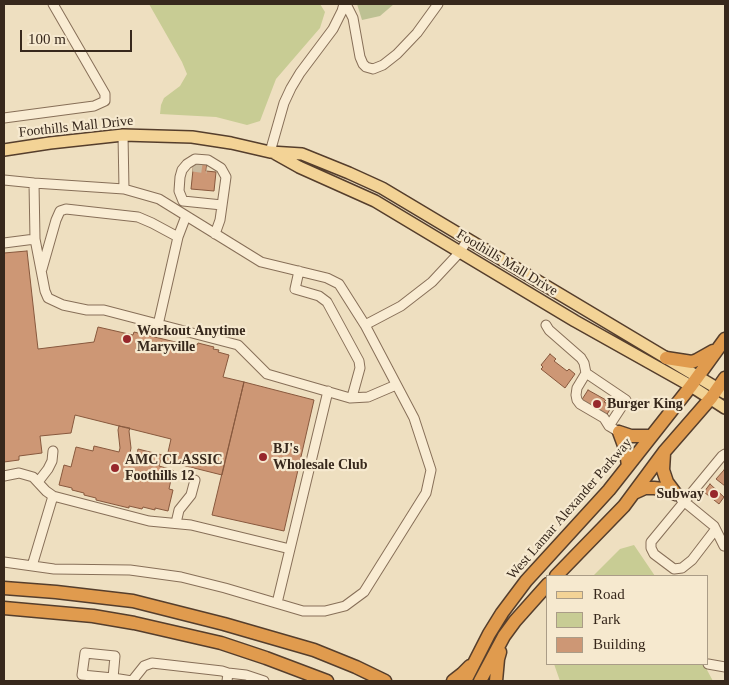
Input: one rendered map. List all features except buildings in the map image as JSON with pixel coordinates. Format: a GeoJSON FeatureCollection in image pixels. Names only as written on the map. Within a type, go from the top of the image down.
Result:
{"type":"FeatureCollection","features":[{"type":"Feature","properties":{"kind":"highway"},"geometry":{"type":"LineString","coordinates":[[666,358],[692,362],[722,344]]}},
{"type":"Feature","properties":{"kind":"highway","name":"West Lamar Alexander Parkway"},"geometry":{"type":"LineString","coordinates":[[466,681],[493,627],[526,581],[609,490],[722,344]]}},
{"type":"Feature","properties":{"kind":"highway"},"geometry":{"type":"LineString","coordinates":[[557,575],[624,506],[664,452],[720,389]]}},
{"type":"Feature","properties":{"kind":"highway"},"geometry":{"type":"LineString","coordinates":[[614,429],[631,436],[651,436]]}},
{"type":"Feature","properties":{"kind":"highway"},"geometry":{"type":"LineString","coordinates":[[614,429],[626,451],[628,466]]}},
{"type":"Feature","properties":{"kind":"highway"},"geometry":{"type":"LineString","coordinates":[[664,452],[663,470],[667,482],[680,498]]}},
{"type":"Feature","properties":{"kind":"highway"},"geometry":{"type":"LineString","coordinates":[[634,493],[645,488],[654,488],[663,489],[680,498]]}},
{"type":"Feature","properties":{"kind":"highway"},"geometry":{"type":"LineString","coordinates":[[480,681],[504,636],[546,586]]}},
{"type":"Feature","properties":{"kind":"highway"},"geometry":{"type":"LineString","coordinates":[[4,588],[133,601],[224,624],[314,650],[385,681]]}},
{"type":"Feature","properties":{"kind":"highway"},"geometry":{"type":"LineString","coordinates":[[4,608],[93,616],[142,625],[221,643],[327,681]]}},
{"type":"Feature","properties":{"kind":"highway"},"geometry":{"type":"LineString","coordinates":[[496,681],[498,659],[504,636]]}},
{"type":"Feature","properties":{"kind":"highway"},"geometry":{"type":"LineString","coordinates":[[453,681],[476,658]]}},
{"type":"Feature","properties":{"kind":"main road","name":"Foothills Mall Drive"},"geometry":{"type":"LineString","coordinates":[[4,150],[123,135],[192,136],[270,152],[302,154],[349,172],[382,188],[666,358],[694,381]]}},
{"type":"Feature","properties":{"kind":"main road","name":"Foothills Mall Drive"},"geometry":{"type":"LineString","coordinates":[[270,152],[375,201],[575,321],[694,381],[720,389],[725,408]]}},
{"type":"Feature","properties":{"kind":"street"},"geometry":{"type":"LineString","coordinates":[[4,118],[94,106],[105,100],[105,94],[53,4]]}},
{"type":"Feature","properties":{"kind":"street"},"geometry":{"type":"LineString","coordinates":[[345,4],[353,18],[363,64],[373,69],[397,54],[417,33],[438,4]]}},
{"type":"Feature","properties":{"kind":"street"},"geometry":{"type":"LineString","coordinates":[[270,152],[284,103],[291,88],[333,29],[345,4]]}},
{"type":"Feature","properties":{"kind":"street"},"geometry":{"type":"LineString","coordinates":[[123,135],[124,189]]}},
{"type":"Feature","properties":{"kind":"street"},"geometry":{"type":"LineString","coordinates":[[183,201],[179,191],[182,170],[191,165],[195,159],[208,160],[210,166],[221,168],[226,177],[220,220],[216,234]]}},
{"type":"Feature","properties":{"kind":"street"},"geometry":{"type":"LineString","coordinates":[[4,180],[34,184],[124,189],[159,198],[261,262],[327,278],[339,284],[365,325],[414,418],[431,470],[426,493],[364,592],[345,606],[325,611],[303,611],[181,577],[130,570],[54,569],[4,562]]}},
{"type":"Feature","properties":{"kind":"street"},"geometry":{"type":"LineString","coordinates":[[34,184],[35,239],[48,298],[63,305],[86,310],[104,310],[238,345],[267,374],[328,391],[352,397],[368,397],[396,385]]}},
{"type":"Feature","properties":{"kind":"street"},"geometry":{"type":"LineString","coordinates":[[177,210],[183,201]]}},
{"type":"Feature","properties":{"kind":"street"},"geometry":{"type":"LineString","coordinates":[[183,201],[222,204]]}},
{"type":"Feature","properties":{"kind":"street"},"geometry":{"type":"LineString","coordinates":[[41,272],[56,220],[60,211],[66,209],[138,217],[178,237]]}},
{"type":"Feature","properties":{"kind":"street"},"geometry":{"type":"LineString","coordinates":[[158,325],[178,237],[186,216]]}},
{"type":"Feature","properties":{"kind":"street"},"geometry":{"type":"LineString","coordinates":[[4,243],[35,239]]}},
{"type":"Feature","properties":{"kind":"street"},"geometry":{"type":"LineString","coordinates":[[365,325],[401,306],[432,282],[460,252],[468,239]]}},
{"type":"Feature","properties":{"kind":"street"},"geometry":{"type":"LineString","coordinates":[[299,271],[295,289],[319,296],[327,302],[359,361],[360,368],[352,397]]}},
{"type":"Feature","properties":{"kind":"street"},"geometry":{"type":"LineString","coordinates":[[546,325],[549,330],[581,358],[586,367],[586,373],[577,388],[576,395],[580,404],[604,418],[614,429],[626,400],[586,373]]}},
{"type":"Feature","properties":{"kind":"street"},"geometry":{"type":"LineString","coordinates":[[277,603],[328,391]]}},
{"type":"Feature","properties":{"kind":"street"},"geometry":{"type":"LineString","coordinates":[[38,482],[48,470],[52,461],[53,451]]}},
{"type":"Feature","properties":{"kind":"street"},"geometry":{"type":"LineString","coordinates":[[715,530],[692,560],[682,568],[674,569],[654,554],[651,548],[651,542],[680,498],[725,454]]}},
{"type":"Feature","properties":{"kind":"street"},"geometry":{"type":"LineString","coordinates":[[4,476],[19,473],[34,477],[53,496],[149,521],[192,525],[290,549]]}},
{"type":"Feature","properties":{"kind":"street"},"geometry":{"type":"LineString","coordinates":[[176,523],[179,510],[191,495],[195,480]]}},
{"type":"Feature","properties":{"kind":"street"},"geometry":{"type":"LineString","coordinates":[[32,566],[53,496]]}},
{"type":"Feature","properties":{"kind":"street"},"geometry":{"type":"LineString","coordinates":[[680,498],[714,526],[725,545]]}},
{"type":"Feature","properties":{"kind":"street"},"geometry":{"type":"LineString","coordinates":[[113,678],[115,656],[85,653],[82,678],[113,678],[132,681],[144,666],[152,662],[222,671],[228,677],[264,681]]}},
{"type":"Feature","properties":{"kind":"street"},"geometry":{"type":"LineString","coordinates":[[709,664],[725,667]]}},
{"type":"Feature","properties":{"kind":"green space"},"geometry":{"type":"Polygon","coordinates":[[[149,4],[320,4],[325,12],[320,28],[276,79],[260,121],[247,125],[216,117],[160,114],[164,98],[180,86],[187,74],[149,4]]]}},
{"type":"Feature","properties":{"kind":"green space"},"geometry":{"type":"Polygon","coordinates":[[[357,4],[394,4],[380,16],[362,20],[357,4]]]}},
{"type":"Feature","properties":{"kind":"green space"},"geometry":{"type":"Polygon","coordinates":[[[634,545],[654,575],[594,575],[620,549],[634,545]]]}},
{"type":"Feature","properties":{"kind":"green space"},"geometry":{"type":"Polygon","coordinates":[[[554,665],[707,665],[707,670],[713,681],[560,681],[554,665]]]}},
{"type":"Feature","properties":{"kind":"tunnel"},"geometry":{"type":"LineString","coordinates":[[193,167],[207,169]]}},
{"type":"Feature","properties":{"kind":"place","name":"Workout Anytime Maryville"},"geometry":{"type":"Point","coordinates":[127,339]}},
{"type":"Feature","properties":{"kind":"place","name":"Burger King"},"geometry":{"type":"Point","coordinates":[597,404]}},
{"type":"Feature","properties":{"kind":"place","name":"BJ's Wholesale Club"},"geometry":{"type":"Point","coordinates":[263,457]}},
{"type":"Feature","properties":{"kind":"place","name":"AMC CLASSIC Foothills 12"},"geometry":{"type":"Point","coordinates":[115,468]}},
{"type":"Feature","properties":{"kind":"place","name":"Subway"},"geometry":{"type":"Point","coordinates":[714,494]}}]}
